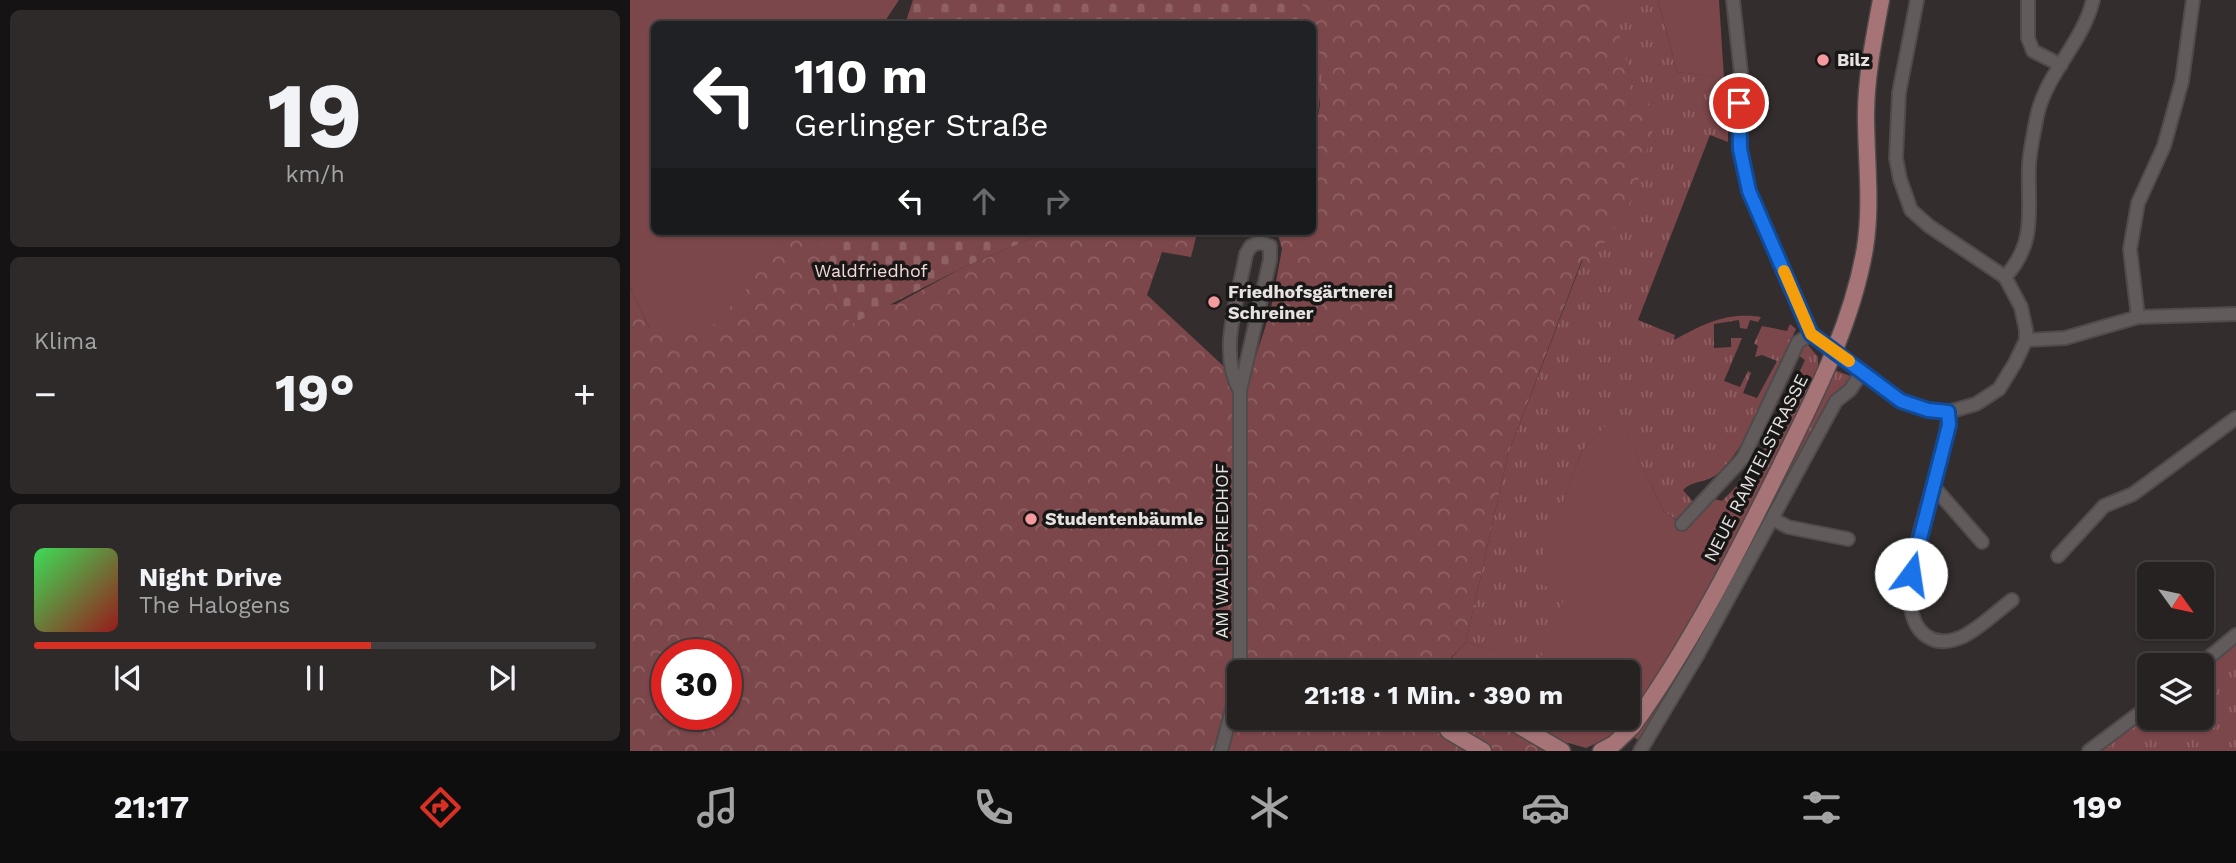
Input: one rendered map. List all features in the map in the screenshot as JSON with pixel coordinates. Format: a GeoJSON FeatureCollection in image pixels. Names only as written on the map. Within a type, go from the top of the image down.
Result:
{"type":"FeatureCollection","features":[{"type":"Feature","properties":{"kind":"main road","name":"NEUE RAMTELSTRASSE"},"geometry":{"type":"LineString","coordinates":[[1601,751],[1614,744],[1632,727],[1689,636],[1764,500],[1835,350],[1855,293],[1865,245],[1869,188],[1868,81],[1881,0]]}},
{"type":"Feature","properties":{"kind":"main road"},"geometry":{"type":"LineString","coordinates":[[1448,730],[1483,751]]}},
{"type":"Feature","properties":{"kind":"main road"},"geometry":{"type":"LineString","coordinates":[[1526,730],[1562,751]]}},
{"type":"Feature","properties":{"kind":"street"},"geometry":{"type":"LineString","coordinates":[[1733,0],[1741,73],[1740,149],[1747,181],[1811,334],[1909,405],[1948,412],[1976,404],[1999,389],[2011,372],[2026,340],[2021,307],[2005,277],[1928,226],[1911,209],[1900,179],[1896,158],[1899,93],[1916,0]]}},
{"type":"Feature","properties":{"kind":"street"},"geometry":{"type":"LineString","coordinates":[[2028,0],[2028,38],[2033,51],[2061,65]]}},
{"type":"Feature","properties":{"kind":"street"},"geometry":{"type":"LineString","coordinates":[[2005,277],[2020,260],[2030,229],[2029,163],[2043,94],[2077,41],[2092,0]]}},
{"type":"Feature","properties":{"kind":"street"},"geometry":{"type":"LineString","coordinates":[[2138,317],[2130,250],[2138,203],[2164,146],[2182,81],[2193,0]]}},
{"type":"Feature","properties":{"kind":"street","name":"AM WALDFRIEDHOF"},"geometry":{"type":"LineString","coordinates":[[1221,751],[1236,694],[1240,663],[1240,391],[1270,260],[1270,246],[1259,242],[1251,246],[1246,254],[1229,347],[1233,378],[1240,391]]}},
{"type":"Feature","properties":{"kind":"street"},"geometry":{"type":"LineString","coordinates":[[2026,340],[2065,338],[2138,317],[2236,314]]}},
{"type":"Feature","properties":{"kind":"street"},"geometry":{"type":"LineString","coordinates":[[1682,524],[1744,458],[1798,342],[1811,334]]}},
{"type":"Feature","properties":{"kind":"street"},"geometry":{"type":"LineString","coordinates":[[1640,751],[1773,519],[1836,401],[1850,390],[1862,372]]}},
{"type":"Feature","properties":{"kind":"street"},"geometry":{"type":"LineString","coordinates":[[1948,412],[1949,425],[1911,569],[1910,615],[1917,627],[1938,641],[1952,640],[1975,629],[2011,600]]}},
{"type":"Feature","properties":{"kind":"street"},"geometry":{"type":"LineString","coordinates":[[2058,556],[2104,506],[2133,494],[2236,418]]}},
{"type":"Feature","properties":{"kind":"street"},"geometry":{"type":"LineString","coordinates":[[1934,487],[1982,542]]}},
{"type":"Feature","properties":{"kind":"street"},"geometry":{"type":"LineString","coordinates":[[1773,519],[1788,527],[1848,539]]}},
{"type":"Feature","properties":{"kind":"street"},"geometry":{"type":"LineString","coordinates":[[2214,653],[2236,635]]}},
{"type":"Feature","properties":{"kind":"street"},"geometry":{"type":"LineString","coordinates":[[2089,751],[2137,715]]}},
{"type":"Feature","properties":{"kind":"green space"},"geometry":{"type":"Polygon","coordinates":[[[630,0],[899,0],[885,21],[651,21],[651,235],[783,235],[745,291],[704,335],[649,328],[630,287],[630,0]]]}},
{"type":"Feature","properties":{"kind":"green space"},"geometry":{"type":"Polygon","coordinates":[[[913,0],[1300,0],[1310,21],[906,21],[913,0]]]}},
{"type":"Feature","properties":{"kind":"green space"},"geometry":{"type":"Polygon","coordinates":[[[1300,0],[1610,0],[1634,90],[1658,112],[1633,198],[1589,267],[1582,260],[1508,454],[1466,642],[1449,660],[1227,660],[1227,730],[1513,730],[1548,751],[630,751],[630,287],[649,328],[785,235],[821,235],[839,310],[896,304],[962,268],[1040,235],[1205,235],[1196,237],[1191,257],[1162,252],[1147,295],[1246,387],[1271,309],[1282,249],[1278,235],[1316,235],[1316,126],[1320,104],[1316,21],[1309,21],[1300,0]]]}},
{"type":"Feature","properties":{"kind":"green space"},"geometry":{"type":"Polygon","coordinates":[[[1609,0],[1658,0],[1677,72],[1728,78],[1728,142],[1710,135],[1638,320],[1675,335],[1674,340],[1705,324],[1726,318],[1761,317],[1758,322],[1750,320],[1747,329],[1740,328],[1739,320],[1714,324],[1714,348],[1731,347],[1731,338],[1742,338],[1724,381],[1740,387],[1748,371],[1751,373],[1743,393],[1757,398],[1777,361],[1762,355],[1755,357],[1758,346],[1754,343],[1762,326],[1787,331],[1790,324],[1796,329],[1740,447],[1716,475],[1683,490],[1694,503],[1678,521],[1664,512],[1617,414],[1582,451],[1534,581],[1567,593],[1540,660],[1529,660],[1466,642],[1508,454],[1583,259],[1589,266],[1634,90],[1609,0]]]}},
{"type":"Feature","properties":{"kind":"green space"},"geometry":{"type":"Polygon","coordinates":[[[1658,0],[1719,0],[1724,78],[1677,72],[1658,0]]]}},
{"type":"Feature","properties":{"kind":"green space"},"geometry":{"type":"Polygon","coordinates":[[[1316,36],[1321,70],[1316,125],[1316,36]]]}},
{"type":"Feature","properties":{"kind":"green space","name":"Waldfriedhof"},"geometry":{"type":"Polygon","coordinates":[[[1040,235],[962,268],[852,324],[839,310],[820,236],[1040,235]]]}},
{"type":"Feature","properties":{"kind":"green space"},"geometry":{"type":"Polygon","coordinates":[[[1808,345],[1818,357],[1818,368],[1754,508],[1722,501],[1756,466],[1805,360],[1798,355],[1803,347],[1808,345]]]}},
{"type":"Feature","properties":{"kind":"green space"},"geometry":{"type":"Polygon","coordinates":[[[1834,370],[1853,377],[1640,742],[1633,736],[1636,730],[1640,730],[1640,723],[1834,370]]]}},
{"type":"Feature","properties":{"kind":"green space"},"geometry":{"type":"Polygon","coordinates":[[[1617,413],[1664,512],[1686,527],[1714,499],[1754,508],[1700,607],[1640,704],[1640,660],[1540,660],[1566,594],[1533,581],[1582,451],[1617,413]]]}},
{"type":"Feature","properties":{"kind":"green space"},"geometry":{"type":"Polygon","coordinates":[[[2236,635],[2236,751],[2089,751],[2137,715],[2137,730],[2214,730],[2214,654],[2236,635]]]}},
{"type":"Feature","properties":{"kind":"green space"},"geometry":{"type":"Polygon","coordinates":[[[1466,642],[1532,660],[1450,660],[1466,642]]]}},
{"type":"Feature","properties":{"kind":"green space"},"geometry":{"type":"Polygon","coordinates":[[[1533,730],[1597,730],[1554,737],[1533,730]]]}},
{"type":"Feature","properties":{"kind":"green space"},"geometry":{"type":"Polygon","coordinates":[[[1588,730],[1620,730],[1586,748],[1544,736],[1588,730]]]}},
{"type":"Feature","properties":{"kind":"slow traffic"},"geometry":{"type":"LineString","coordinates":[[1784,271],[1811,334],[1849,361]]}},
{"type":"Feature","properties":{"kind":"place","name":"Bilz"},"geometry":{"type":"Point","coordinates":[1823,60]}},
{"type":"Feature","properties":{"kind":"place","name":"Friedhofsgärtnerei Schreiner"},"geometry":{"type":"Point","coordinates":[1214,302]}},
{"type":"Feature","properties":{"kind":"place","name":"Studentenbäumle"},"geometry":{"type":"Point","coordinates":[1031,519]}},
{"type":"Feature","properties":{"kind":"route"},"geometry":{"type":"LineString","coordinates":[[1739,103],[1740,149],[1749,191],[1811,334],[1901,401],[1928,410],[1948,412],[1949,425],[1911,574]]}}]}
